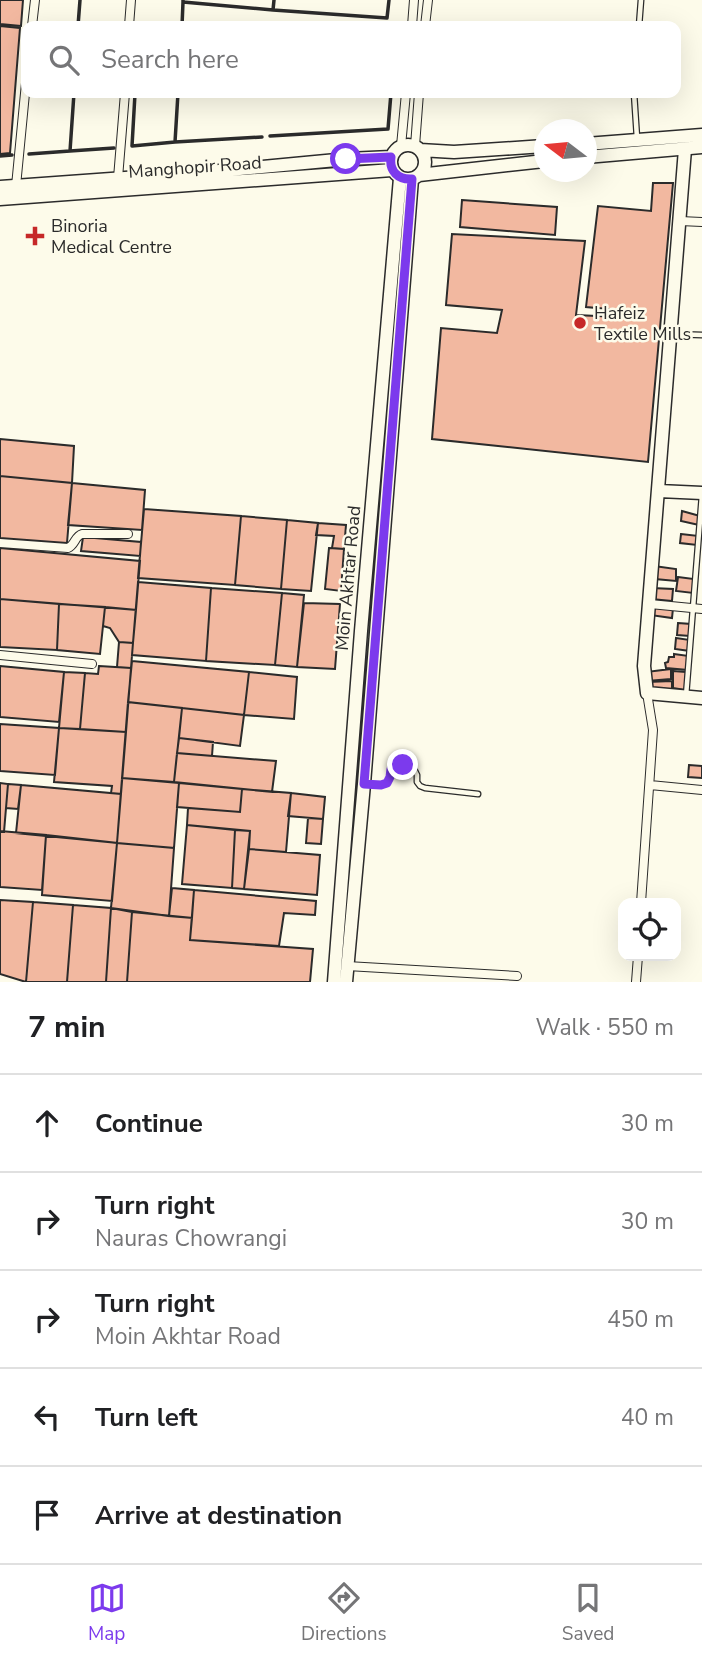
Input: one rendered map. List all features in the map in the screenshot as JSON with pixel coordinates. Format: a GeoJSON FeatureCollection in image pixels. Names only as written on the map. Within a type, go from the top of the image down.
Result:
{"type":"FeatureCollection","features":[{"type":"Feature","properties":{"kind":"main road"},"geometry":{"type":"LineString","coordinates":[[597,155],[702,135]]}},
{"type":"Feature","properties":{"kind":"main road"},"geometry":{"type":"LineString","coordinates":[[597,144],[685,149],[702,147]]}},
{"type":"Feature","properties":{"kind":"main road"},"geometry":{"type":"LineString","coordinates":[[403,172],[396,149],[454,152],[534,147]]}},
{"type":"Feature","properties":{"kind":"main road"},"geometry":{"type":"LineString","coordinates":[[0,187],[346,159],[403,172],[425,163],[412,148]]}},
{"type":"Feature","properties":{"kind":"main road"},"geometry":{"type":"LineString","coordinates":[[685,149],[644,666],[647,693],[702,698]]}},
{"type":"Feature","properties":{"kind":"main road"},"geometry":{"type":"LineString","coordinates":[[454,152],[446,162],[448,168],[454,172]]}},
{"type":"Feature","properties":{"kind":"main road","name":"Manghopir Road"},"geometry":{"type":"LineString","coordinates":[[0,199],[403,172],[454,172],[534,162]]}},
{"type":"Feature","properties":{"kind":"main road","name":"Moin Akhtar Road"},"geometry":{"type":"LineString","coordinates":[[334,982],[375,461],[403,172]]}},
{"type":"Feature","properties":{"kind":"main road","name":"Moin Akhtar Road"},"geometry":{"type":"LineString","coordinates":[[346,982],[390,462],[403,172]]}},
{"type":"Feature","properties":{"kind":"main road"},"geometry":{"type":"LineString","coordinates":[[375,461],[390,462]]}},
{"type":"Feature","properties":{"kind":"main road"},"geometry":{"type":"LineString","coordinates":[[659,491],[702,494]]}},
{"type":"Feature","properties":{"kind":"street"},"geometry":{"type":"LineString","coordinates":[[33,21],[35,0]]}},
{"type":"Feature","properties":{"kind":"street"},"geometry":{"type":"LineString","coordinates":[[130,21],[131,0]]}},
{"type":"Feature","properties":{"kind":"street"},"geometry":{"type":"LineString","coordinates":[[412,21],[414,0]]}},
{"type":"Feature","properties":{"kind":"street"},"geometry":{"type":"LineString","coordinates":[[426,21],[428,0]]}},
{"type":"Feature","properties":{"kind":"street"},"geometry":{"type":"LineString","coordinates":[[16,186],[25,98]]}},
{"type":"Feature","properties":{"kind":"street"},"geometry":{"type":"LineString","coordinates":[[118,178],[125,98]]}},
{"type":"Feature","properties":{"kind":"street"},"geometry":{"type":"LineString","coordinates":[[407,98],[412,148]]}},
{"type":"Feature","properties":{"kind":"street"},"geometry":{"type":"LineString","coordinates":[[412,148],[418,98]]}},
{"type":"Feature","properties":{"kind":"street"},"geometry":{"type":"LineString","coordinates":[[680,221],[702,222]]}},
{"type":"Feature","properties":{"kind":"street"},"geometry":{"type":"LineString","coordinates":[[0,543],[68,548],[82,534],[128,534]]}},
{"type":"Feature","properties":{"kind":"street"},"geometry":{"type":"LineString","coordinates":[[650,604],[698,609]]}},
{"type":"Feature","properties":{"kind":"street"},"geometry":{"type":"LineString","coordinates":[[0,655],[92,664]]}},
{"type":"Feature","properties":{"kind":"street"},"geometry":{"type":"LineString","coordinates":[[642,898],[653,730],[647,693]]}},
{"type":"Feature","properties":{"kind":"street"},"geometry":{"type":"LineString","coordinates":[[650,785],[702,790]]}},
{"type":"Feature","properties":{"kind":"street"},"geometry":{"type":"LineString","coordinates":[[636,982],[638,961]]}},
{"type":"Feature","properties":{"kind":"street"},"geometry":{"type":"LineString","coordinates":[[347,966],[517,976]]}},
{"type":"Feature","properties":{"kind":"lane"},"geometry":{"type":"LineString","coordinates":[[639,21],[641,0]]}},
{"type":"Feature","properties":{"kind":"lane"},"geometry":{"type":"LineString","coordinates":[[634,98],[638,146]]}},
{"type":"Feature","properties":{"kind":"lane"},"geometry":{"type":"LineString","coordinates":[[671,334],[702,335]]}},
{"type":"Feature","properties":{"kind":"lane"},"geometry":{"type":"LineString","coordinates":[[686,697],[698,609],[702,494]]}},
{"type":"Feature","properties":{"kind":"lane"},"geometry":{"type":"LineString","coordinates":[[364,784],[387,783],[391,769],[403,765],[414,769],[416,782],[425,788],[478,794]]}},
{"type":"Feature","properties":{"kind":"building"},"geometry":{"type":"Polygon","coordinates":[[[0,0],[23,0],[21,26],[0,24],[0,0]]]}},
{"type":"Feature","properties":{"kind":"building"},"geometry":{"type":"Polygon","coordinates":[[[0,26],[20,28],[10,153],[0,154],[0,26]]]}},
{"type":"Feature","properties":{"kind":"building","name":"Hafeiz Textile Mills"},"geometry":{"type":"Polygon","coordinates":[[[653,183],[673,183],[648,462],[432,439],[441,328],[497,333],[502,310],[446,305],[452,234],[585,241],[576,315],[618,317],[619,310],[586,307],[598,206],[651,211],[653,183]]]}},
{"type":"Feature","properties":{"kind":"building"},"geometry":{"type":"Polygon","coordinates":[[[462,200],[557,207],[555,235],[460,227],[462,200]]]}},
{"type":"Feature","properties":{"kind":"building"},"geometry":{"type":"Polygon","coordinates":[[[0,439],[74,446],[72,483],[0,476],[0,439]]]}},
{"type":"Feature","properties":{"kind":"building"},"geometry":{"type":"Polygon","coordinates":[[[0,476],[72,483],[67,543],[0,538],[0,476]]]}},
{"type":"Feature","properties":{"kind":"building"},"geometry":{"type":"Polygon","coordinates":[[[72,483],[145,490],[142,530],[68,525],[72,483]]]}},
{"type":"Feature","properties":{"kind":"building"},"geometry":{"type":"Polygon","coordinates":[[[144,509],[241,516],[235,585],[138,578],[144,509]]]}},
{"type":"Feature","properties":{"kind":"building"},"geometry":{"type":"Polygon","coordinates":[[[682,511],[700,516],[699,525],[681,521],[682,511]]]}},
{"type":"Feature","properties":{"kind":"building"},"geometry":{"type":"Polygon","coordinates":[[[241,516],[287,520],[281,589],[235,585],[241,516]]]}},
{"type":"Feature","properties":{"kind":"building"},"geometry":{"type":"Polygon","coordinates":[[[287,520],[318,523],[311,591],[281,589],[287,520]]]}},
{"type":"Feature","properties":{"kind":"building"},"geometry":{"type":"Polygon","coordinates":[[[318,523],[346,525],[344,549],[332,548],[334,536],[316,535],[318,523]]]}},
{"type":"Feature","properties":{"kind":"building"},"geometry":{"type":"Polygon","coordinates":[[[681,534],[699,536],[697,545],[680,543],[681,534]]]}},
{"type":"Feature","properties":{"kind":"building"},"geometry":{"type":"Polygon","coordinates":[[[83,537],[141,542],[140,556],[81,551],[83,537]]]}},
{"type":"Feature","properties":{"kind":"building"},"geometry":{"type":"Polygon","coordinates":[[[0,548],[140,561],[136,610],[0,599],[0,548]]]}},
{"type":"Feature","properties":{"kind":"building"},"geometry":{"type":"Polygon","coordinates":[[[329,548],[344,549],[341,591],[325,589],[329,548]]]}},
{"type":"Feature","properties":{"kind":"building"},"geometry":{"type":"Polygon","coordinates":[[[654,566],[676,569],[676,581],[655,579],[654,566]]]}},
{"type":"Feature","properties":{"kind":"building"},"geometry":{"type":"Polygon","coordinates":[[[678,577],[694,579],[693,593],[676,591],[678,577]]]}},
{"type":"Feature","properties":{"kind":"building"},"geometry":{"type":"Polygon","coordinates":[[[138,582],[211,588],[206,661],[132,655],[138,582]]]}},
{"type":"Feature","properties":{"kind":"building"},"geometry":{"type":"Polygon","coordinates":[[[211,588],[282,593],[275,665],[206,661],[211,588]]]}},
{"type":"Feature","properties":{"kind":"building"},"geometry":{"type":"Polygon","coordinates":[[[652,588],[673,589],[672,601],[651,599],[652,588]]]}},
{"type":"Feature","properties":{"kind":"building"},"geometry":{"type":"Polygon","coordinates":[[[282,593],[304,595],[297,667],[275,665],[282,593]]]}},
{"type":"Feature","properties":{"kind":"building"},"geometry":{"type":"Polygon","coordinates":[[[0,599],[59,604],[57,650],[0,647],[0,599]]]}},
{"type":"Feature","properties":{"kind":"building"},"geometry":{"type":"Polygon","coordinates":[[[304,603],[340,604],[335,669],[297,667],[304,603]]]}},
{"type":"Feature","properties":{"kind":"building"},"geometry":{"type":"Polygon","coordinates":[[[59,604],[105,607],[100,654],[57,650],[59,604]]]}},
{"type":"Feature","properties":{"kind":"building"},"geometry":{"type":"Polygon","coordinates":[[[651,605],[673,608],[672,618],[650,615],[651,605]]]}},
{"type":"Feature","properties":{"kind":"building"},"geometry":{"type":"Polygon","coordinates":[[[105,607],[136,610],[133,643],[119,642],[110,628],[103,626],[105,607]]]}},
{"type":"Feature","properties":{"kind":"building"},"geometry":{"type":"Polygon","coordinates":[[[678,623],[691,624],[690,636],[677,635],[678,623]]]}},
{"type":"Feature","properties":{"kind":"building"},"geometry":{"type":"Polygon","coordinates":[[[676,638],[690,640],[690,651],[675,649],[676,638]]]}},
{"type":"Feature","properties":{"kind":"building"},"geometry":{"type":"Polygon","coordinates":[[[119,642],[133,643],[131,668],[117,667],[119,642]]]}},
{"type":"Feature","properties":{"kind":"building"},"geometry":{"type":"Polygon","coordinates":[[[674,654],[689,656],[688,670],[666,668],[665,663],[669,657],[674,657],[674,654]]]}},
{"type":"Feature","properties":{"kind":"building"},"geometry":{"type":"Polygon","coordinates":[[[132,661],[249,672],[244,715],[128,702],[132,661]]]}},
{"type":"Feature","properties":{"kind":"building"},"geometry":{"type":"Polygon","coordinates":[[[0,666],[64,672],[59,722],[0,717],[0,666]]]}},
{"type":"Feature","properties":{"kind":"building"},"geometry":{"type":"Polygon","coordinates":[[[99,666],[131,668],[126,732],[80,729],[85,673],[98,674],[99,666]]]}},
{"type":"Feature","properties":{"kind":"building"},"geometry":{"type":"Polygon","coordinates":[[[671,669],[671,679],[647,681],[646,672],[671,669]]]}},
{"type":"Feature","properties":{"kind":"building"},"geometry":{"type":"Polygon","coordinates":[[[673,671],[686,672],[685,690],[673,688],[673,671]]]}},
{"type":"Feature","properties":{"kind":"building"},"geometry":{"type":"Polygon","coordinates":[[[64,672],[85,673],[80,729],[59,728],[64,672]]]}},
{"type":"Feature","properties":{"kind":"building"},"geometry":{"type":"Polygon","coordinates":[[[249,672],[297,677],[294,719],[244,715],[249,672]]]}},
{"type":"Feature","properties":{"kind":"building"},"geometry":{"type":"Polygon","coordinates":[[[672,681],[672,690],[648,690],[647,682],[672,681]]]}},
{"type":"Feature","properties":{"kind":"building"},"geometry":{"type":"Polygon","coordinates":[[[128,702],[182,708],[174,782],[122,778],[128,702]]]}},
{"type":"Feature","properties":{"kind":"building"},"geometry":{"type":"Polygon","coordinates":[[[182,708],[244,715],[240,746],[179,738],[182,708]]]}},
{"type":"Feature","properties":{"kind":"building"},"geometry":{"type":"Polygon","coordinates":[[[0,724],[59,728],[55,775],[0,771],[0,724]]]}},
{"type":"Feature","properties":{"kind":"building"},"geometry":{"type":"Polygon","coordinates":[[[59,728],[126,732],[121,794],[111,793],[112,786],[54,782],[59,728]]]}},
{"type":"Feature","properties":{"kind":"building"},"geometry":{"type":"Polygon","coordinates":[[[179,738],[213,742],[212,756],[177,753],[179,738]]]}},
{"type":"Feature","properties":{"kind":"building"},"geometry":{"type":"Polygon","coordinates":[[[177,753],[276,761],[272,792],[174,782],[177,753]]]}},
{"type":"Feature","properties":{"kind":"building"},"geometry":{"type":"Polygon","coordinates":[[[689,765],[702,766],[702,778],[688,777],[689,765]]]}},
{"type":"Feature","properties":{"kind":"building"},"geometry":{"type":"Polygon","coordinates":[[[122,778],[179,783],[174,848],[117,843],[122,778]]]}},
{"type":"Feature","properties":{"kind":"building"},"geometry":{"type":"Polygon","coordinates":[[[0,783],[8,784],[4,832],[0,832],[0,783]]]}},
{"type":"Feature","properties":{"kind":"building"},"geometry":{"type":"Polygon","coordinates":[[[179,783],[242,789],[240,812],[177,807],[179,783]]]}},
{"type":"Feature","properties":{"kind":"building"},"geometry":{"type":"Polygon","coordinates":[[[8,784],[21,785],[18,809],[6,808],[8,784]]]}},
{"type":"Feature","properties":{"kind":"building"},"geometry":{"type":"Polygon","coordinates":[[[21,785],[121,794],[117,843],[16,833],[21,785]]]}},
{"type":"Feature","properties":{"kind":"building"},"geometry":{"type":"Polygon","coordinates":[[[242,789],[291,793],[286,852],[249,849],[250,831],[187,825],[188,808],[240,812],[242,789]]]}},
{"type":"Feature","properties":{"kind":"building"},"geometry":{"type":"Polygon","coordinates":[[[291,793],[325,797],[323,819],[288,816],[291,793]]]}},
{"type":"Feature","properties":{"kind":"building"},"geometry":{"type":"Polygon","coordinates":[[[308,818],[323,819],[321,844],[306,843],[308,818]]]}},
{"type":"Feature","properties":{"kind":"building"},"geometry":{"type":"Polygon","coordinates":[[[187,825],[235,830],[232,888],[182,884],[187,825]]]}},
{"type":"Feature","properties":{"kind":"building"},"geometry":{"type":"Polygon","coordinates":[[[235,830],[250,831],[244,889],[232,888],[235,830]]]}},
{"type":"Feature","properties":{"kind":"building"},"geometry":{"type":"Polygon","coordinates":[[[0,831],[46,835],[42,890],[0,887],[0,831]]]}},
{"type":"Feature","properties":{"kind":"building"},"geometry":{"type":"Polygon","coordinates":[[[46,835],[117,843],[112,901],[42,895],[46,835]]]}},
{"type":"Feature","properties":{"kind":"building"},"geometry":{"type":"Polygon","coordinates":[[[117,843],[174,848],[169,916],[111,908],[117,843]]]}},
{"type":"Feature","properties":{"kind":"building"},"geometry":{"type":"Polygon","coordinates":[[[249,849],[320,855],[317,895],[244,889],[249,849]]]}},
{"type":"Feature","properties":{"kind":"building"},"geometry":{"type":"Polygon","coordinates":[[[172,888],[194,890],[192,918],[169,916],[172,888]]]}},
{"type":"Feature","properties":{"kind":"building"},"geometry":{"type":"Polygon","coordinates":[[[194,890],[316,901],[315,915],[284,913],[279,946],[190,940],[194,890]]]}},
{"type":"Feature","properties":{"kind":"building"},"geometry":{"type":"Polygon","coordinates":[[[0,900],[33,902],[26,982],[0,974],[0,900]]]}},
{"type":"Feature","properties":{"kind":"building"},"geometry":{"type":"Polygon","coordinates":[[[33,902],[73,905],[67,982],[26,982],[33,902]]]}},
{"type":"Feature","properties":{"kind":"building"},"geometry":{"type":"Polygon","coordinates":[[[73,905],[111,908],[106,982],[67,982],[73,905]]]}},
{"type":"Feature","properties":{"kind":"building"},"geometry":{"type":"Polygon","coordinates":[[[111,908],[132,912],[127,982],[106,982],[111,908]]]}},
{"type":"Feature","properties":{"kind":"building"},"geometry":{"type":"Polygon","coordinates":[[[132,912],[192,918],[190,940],[313,949],[310,982],[127,982],[132,912]]]}},
{"type":"Feature","properties":{"kind":"wall"},"geometry":{"type":"LineString","coordinates":[[78,21],[80,0]]}},
{"type":"Feature","properties":{"kind":"wall"},"geometry":{"type":"LineString","coordinates":[[183,0],[273,10],[274,0]]}},
{"type":"Feature","properties":{"kind":"wall"},"geometry":{"type":"LineString","coordinates":[[273,10],[387,18],[389,0]]}},
{"type":"Feature","properties":{"kind":"wall"},"geometry":{"type":"LineString","coordinates":[[182,21],[183,2]]}},
{"type":"Feature","properties":{"kind":"wall"},"geometry":{"type":"LineString","coordinates":[[74,98],[70,151],[114,148]]}},
{"type":"Feature","properties":{"kind":"wall"},"geometry":{"type":"LineString","coordinates":[[135,98],[132,146],[175,142],[178,98]]}},
{"type":"Feature","properties":{"kind":"wall"},"geometry":{"type":"LineString","coordinates":[[270,136],[388,129],[391,98]]}},
{"type":"Feature","properties":{"kind":"wall"},"geometry":{"type":"LineString","coordinates":[[175,142],[262,137]]}},
{"type":"Feature","properties":{"kind":"wall"},"geometry":{"type":"LineString","coordinates":[[29,154],[70,151]]}},
{"type":"Feature","properties":{"kind":"wall"},"geometry":{"type":"LineString","coordinates":[[0,156],[12,155]]}},
{"type":"Feature","properties":{"kind":"place","name":"Binoria Medical Centre"},"geometry":{"type":"Point","coordinates":[35,236]}},
{"type":"Feature","properties":{"kind":"place","name":"Hafeiz Textile Mills"},"geometry":{"type":"Point","coordinates":[580,323]}},
{"type":"Feature","properties":{"kind":"route"},"geometry":{"type":"LineString","coordinates":[[346,159],[391,157],[392,170],[400,178],[412,179],[364,784],[387,783],[391,769],[403,765]]}}]}
